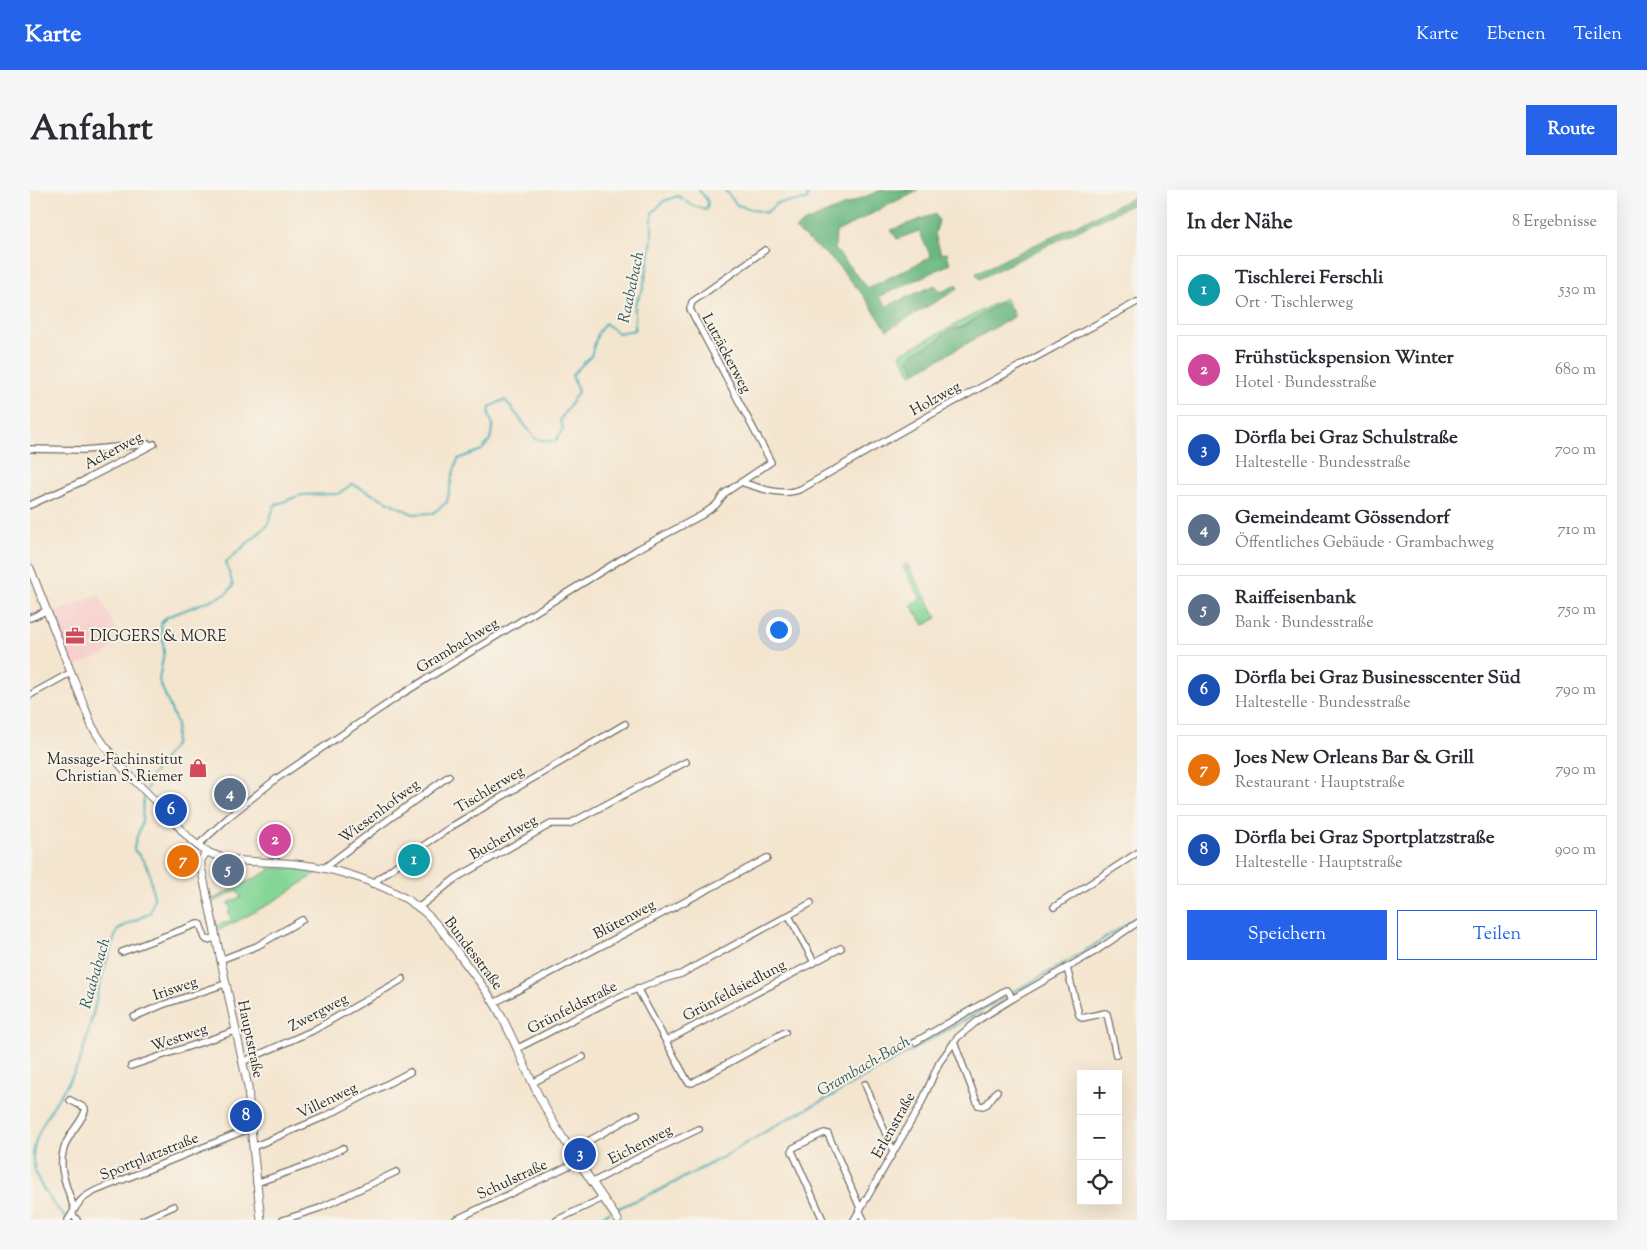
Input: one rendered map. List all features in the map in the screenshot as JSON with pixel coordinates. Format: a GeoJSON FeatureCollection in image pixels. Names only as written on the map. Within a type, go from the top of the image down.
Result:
{"type":"FeatureCollection","features":[{"type":"Feature","properties":{"kind":"main road","name":"Bundesstraße"},"geometry":{"type":"LineString","coordinates":[[30,568],[92,726],[100,741],[140,786],[196,846],[225,857],[250,862],[295,864],[324,868],[397,894],[418,908],[438,926],[494,1003],[518,1048],[542,1102],[616,1218]]}},
{"type":"Feature","properties":{"kind":"main road","name":"Hauptstraße"},"geometry":{"type":"LineString","coordinates":[[207,851],[201,860],[200,866],[248,1087],[261,1220]]}},
{"type":"Feature","properties":{"kind":"street","name":"Lutzäckerweg"},"geometry":{"type":"LineString","coordinates":[[741,482],[771,462],[690,309],[692,302],[765,250]]}},
{"type":"Feature","properties":{"kind":"street","name":"Holzweg"},"geometry":{"type":"LineString","coordinates":[[741,482],[786,493],[801,490],[932,414],[1137,302]]}},
{"type":"Feature","properties":{"kind":"street","name":"Ackerweg"},"geometry":{"type":"LineString","coordinates":[[30,449],[84,450],[154,444],[30,505]]}},
{"type":"Feature","properties":{"kind":"street","name":"Grambachweg"},"geometry":{"type":"LineString","coordinates":[[196,846],[239,808],[276,779],[402,694],[638,549],[702,515],[716,505],[725,493],[741,482]]}},
{"type":"Feature","properties":{"kind":"street"},"geometry":{"type":"LineString","coordinates":[[30,618],[46,611]]}},
{"type":"Feature","properties":{"kind":"street"},"geometry":{"type":"LineString","coordinates":[[30,695],[70,673]]}},
{"type":"Feature","properties":{"kind":"street","name":"Tischlerweg"},"geometry":{"type":"LineString","coordinates":[[372,884],[454,825],[625,724]]}},
{"type":"Feature","properties":{"kind":"street","name":"Bucherlweg"},"geometry":{"type":"LineString","coordinates":[[418,908],[456,878],[551,824],[569,824],[686,762]]}},
{"type":"Feature","properties":{"kind":"street","name":"Wiesenhofweg"},"geometry":{"type":"LineString","coordinates":[[324,868],[449,776]]}},
{"type":"Feature","properties":{"kind":"street"},"geometry":{"type":"LineString","coordinates":[[1054,907],[1137,853]]}},
{"type":"Feature","properties":{"kind":"street","name":"Blütenweg"},"geometry":{"type":"LineString","coordinates":[[494,1003],[767,858]]}},
{"type":"Feature","properties":{"kind":"street","name":"Grünfeldstraße"},"geometry":{"type":"LineString","coordinates":[[518,1048],[637,988],[681,974],[811,903]]}},
{"type":"Feature","properties":{"kind":"street"},"geometry":{"type":"LineString","coordinates":[[789,916],[814,962]]}},
{"type":"Feature","properties":{"kind":"street"},"geometry":{"type":"LineString","coordinates":[[220,960],[257,946],[302,920]]}},
{"type":"Feature","properties":{"kind":"street","name":"Erlenstraße"},"geometry":{"type":"LineString","coordinates":[[854,1220],[920,1106],[939,1063],[954,1042],[1011,995],[1067,968],[1137,923]]}},
{"type":"Feature","properties":{"kind":"street"},"geometry":{"type":"LineString","coordinates":[[122,952],[197,924],[200,924],[206,940],[215,938]]}},
{"type":"Feature","properties":{"kind":"street","name":"Grünfeldsiedlung"},"geometry":{"type":"LineString","coordinates":[[666,1041],[841,948]]}},
{"type":"Feature","properties":{"kind":"street"},"geometry":{"type":"LineString","coordinates":[[1067,968],[1079,1015],[1082,1018],[1107,1014],[1116,1055]]}},
{"type":"Feature","properties":{"kind":"street","name":"Zwergweg"},"geometry":{"type":"LineString","coordinates":[[242,1062],[312,1031],[403,979]]}},
{"type":"Feature","properties":{"kind":"street","name":"Irisweg"},"geometry":{"type":"LineString","coordinates":[[134,1017],[162,1005],[225,984]]}},
{"type":"Feature","properties":{"kind":"street"},"geometry":{"type":"LineString","coordinates":[[637,988],[688,1082],[692,1083],[785,1032]]}},
{"type":"Feature","properties":{"kind":"street","name":"Erlenstraße"},"geometry":{"type":"LineString","coordinates":[[915,1042],[1006,990],[1011,995]]}},
{"type":"Feature","properties":{"kind":"street","name":"Westweg"},"geometry":{"type":"LineString","coordinates":[[131,1066],[235,1031]]}},
{"type":"Feature","properties":{"kind":"street"},"geometry":{"type":"LineString","coordinates":[[954,1042],[978,1105],[987,1104],[997,1091]]}},
{"type":"Feature","properties":{"kind":"street"},"geometry":{"type":"LineString","coordinates":[[532,1083],[583,1057]]}},
{"type":"Feature","properties":{"kind":"street","name":"Villenweg"},"geometry":{"type":"LineString","coordinates":[[253,1147],[326,1116],[410,1072]]}},
{"type":"Feature","properties":{"kind":"street"},"geometry":{"type":"LineString","coordinates":[[865,1084],[893,1151]]}},
{"type":"Feature","properties":{"kind":"street"},"geometry":{"type":"LineString","coordinates":[[70,1100],[85,1108],[86,1111],[66,1143],[61,1158],[71,1215],[77,1220]]}},
{"type":"Feature","properties":{"kind":"street"},"geometry":{"type":"LineString","coordinates":[[572,1150],[637,1114]]}},
{"type":"Feature","properties":{"kind":"street","name":"Sportplatzstraße"},"geometry":{"type":"LineString","coordinates":[[71,1215],[82,1198],[95,1191],[251,1128]]}},
{"type":"Feature","properties":{"kind":"street","name":"Eichenweg"},"geometry":{"type":"LineString","coordinates":[[593,1182],[699,1128]]}},
{"type":"Feature","properties":{"kind":"street"},"geometry":{"type":"LineString","coordinates":[[823,1220],[792,1151],[793,1148],[824,1134],[828,1134],[864,1220]]}},
{"type":"Feature","properties":{"kind":"street"},"geometry":{"type":"LineString","coordinates":[[256,1183],[308,1165],[343,1148]]}},
{"type":"Feature","properties":{"kind":"street","name":"Schulstraße"},"geometry":{"type":"LineString","coordinates":[[456,1220],[579,1161]]}},
{"type":"Feature","properties":{"kind":"street"},"geometry":{"type":"LineString","coordinates":[[283,1220],[320,1208],[396,1172]]}},
{"type":"Feature","properties":{"kind":"street"},"geometry":{"type":"LineString","coordinates":[[557,1220],[603,1198]]}},
{"type":"Feature","properties":{"kind":"street"},"geometry":{"type":"LineString","coordinates":[[143,1220],[174,1206]]}},
{"type":"Feature","properties":{"kind":"shaded area"},"geometry":{"type":"Polygon","coordinates":[[[99,594],[119,637],[105,654],[71,668],[50,614],[99,594]]]}},
{"type":"Feature","properties":{"kind":"green space"},"geometry":{"type":"Polygon","coordinates":[[[881,190],[918,190],[836,232],[835,249],[868,288],[931,257],[919,231],[897,239],[891,230],[935,214],[939,221],[935,234],[941,254],[947,253],[950,264],[879,297],[887,306],[935,285],[941,292],[956,285],[958,289],[887,330],[863,295],[834,261],[795,229],[805,222],[881,190]]]}},
{"type":"Feature","properties":{"kind":"green space"},"geometry":{"type":"Polygon","coordinates":[[[1137,196],[1137,202],[979,279],[976,273],[1137,196]]]}},
{"type":"Feature","properties":{"kind":"green space"},"geometry":{"type":"Polygon","coordinates":[[[1005,298],[1015,316],[1012,318],[1012,314],[1000,303],[962,327],[951,329],[942,335],[937,342],[929,344],[908,358],[916,372],[911,374],[900,354],[1005,298]]]}},
{"type":"Feature","properties":{"kind":"green space"},"geometry":{"type":"Polygon","coordinates":[[[1003,302],[1011,309],[1012,318],[916,372],[908,358],[916,351],[937,341],[952,329],[962,327],[1003,302]]]}},
{"type":"Feature","properties":{"kind":"green space"},"geometry":{"type":"Polygon","coordinates":[[[907,564],[937,618],[924,625],[911,605],[921,599],[903,567],[907,564]]]}},
{"type":"Feature","properties":{"kind":"green space"},"geometry":{"type":"Polygon","coordinates":[[[269,868],[319,871],[270,904],[217,931],[216,926],[232,920],[228,912],[231,910],[228,903],[241,897],[237,890],[211,903],[211,900],[269,871],[269,868]]]}},
{"type":"Feature","properties":{"kind":"waterway","name":"Raababach"},"geometry":{"type":"LineString","coordinates":[[147,789],[151,776],[175,744],[177,724],[159,680],[164,652],[161,623],[167,617],[226,594],[233,586],[226,562],[267,526],[275,505],[301,495],[338,494],[352,484],[413,514],[433,513],[447,502],[458,459],[482,450],[490,440],[493,424],[489,416],[490,407],[499,402],[505,400],[536,439],[555,442],[563,429],[560,420],[578,392],[572,375],[591,356],[598,333],[605,323],[618,333],[635,330],[635,304],[643,289],[649,259],[652,239],[652,213],[664,201],[678,196],[693,206],[706,209],[708,203],[699,190]]}},
{"type":"Feature","properties":{"kind":"waterway","name":"Raababach"},"geometry":{"type":"LineString","coordinates":[[725,190],[737,205],[766,213],[777,203],[807,200],[808,190]]}},
{"type":"Feature","properties":{"kind":"waterway","name":"Raababach"},"geometry":{"type":"LineString","coordinates":[[67,1220],[40,1183],[34,1167],[34,1146],[44,1122],[78,1065],[110,950],[118,929],[150,913],[154,898],[149,871],[144,861],[134,850],[135,841],[142,822],[145,794]]}},
{"type":"Feature","properties":{"kind":"waterway","name":"Grambach-Bach"},"geometry":{"type":"LineString","coordinates":[[614,1210],[664,1188],[725,1156],[785,1120],[832,1096],[1080,954],[1137,917]]}},
{"type":"Feature","properties":{"kind":"waterway","name":"Grambach-Bach"},"geometry":{"type":"LineString","coordinates":[[593,1220],[610,1212]]}},
{"type":"Feature","properties":{"kind":"place","name":"DIGGERS & MORE"},"geometry":{"type":"Point","coordinates":[75,636]}},
{"type":"Feature","properties":{"kind":"place","name":"Massage-Fachinstitut Christian S. Riemer"},"geometry":{"type":"Point","coordinates":[198,768]}},
{"type":"Feature","properties":{"kind":"place","name":"Gemeindeamt Gössendorf"},"geometry":{"type":"Point","coordinates":[230,794]}},
{"type":"Feature","properties":{"kind":"place","name":"Dörfla bei Graz Businesscenter Süd"},"geometry":{"type":"Point","coordinates":[171,810]}},
{"type":"Feature","properties":{"kind":"place","name":"Frühstückspension Winter"},"geometry":{"type":"Point","coordinates":[275,840]}},
{"type":"Feature","properties":{"kind":"place","name":"Tischlerei Ferschli"},"geometry":{"type":"Point","coordinates":[414,860]}},
{"type":"Feature","properties":{"kind":"place","name":"Joes New Orleans Bar & Grill"},"geometry":{"type":"Point","coordinates":[183,861]}},
{"type":"Feature","properties":{"kind":"place","name":"Raiffeisenbank"},"geometry":{"type":"Point","coordinates":[228,870]}},
{"type":"Feature","properties":{"kind":"place","name":"Dörfla bei Graz Sportplatzstraße"},"geometry":{"type":"Point","coordinates":[246,1116]}},
{"type":"Feature","properties":{"kind":"place","name":"Dörfla bei Graz Schulstraße"},"geometry":{"type":"Point","coordinates":[580,1154]}}]}
